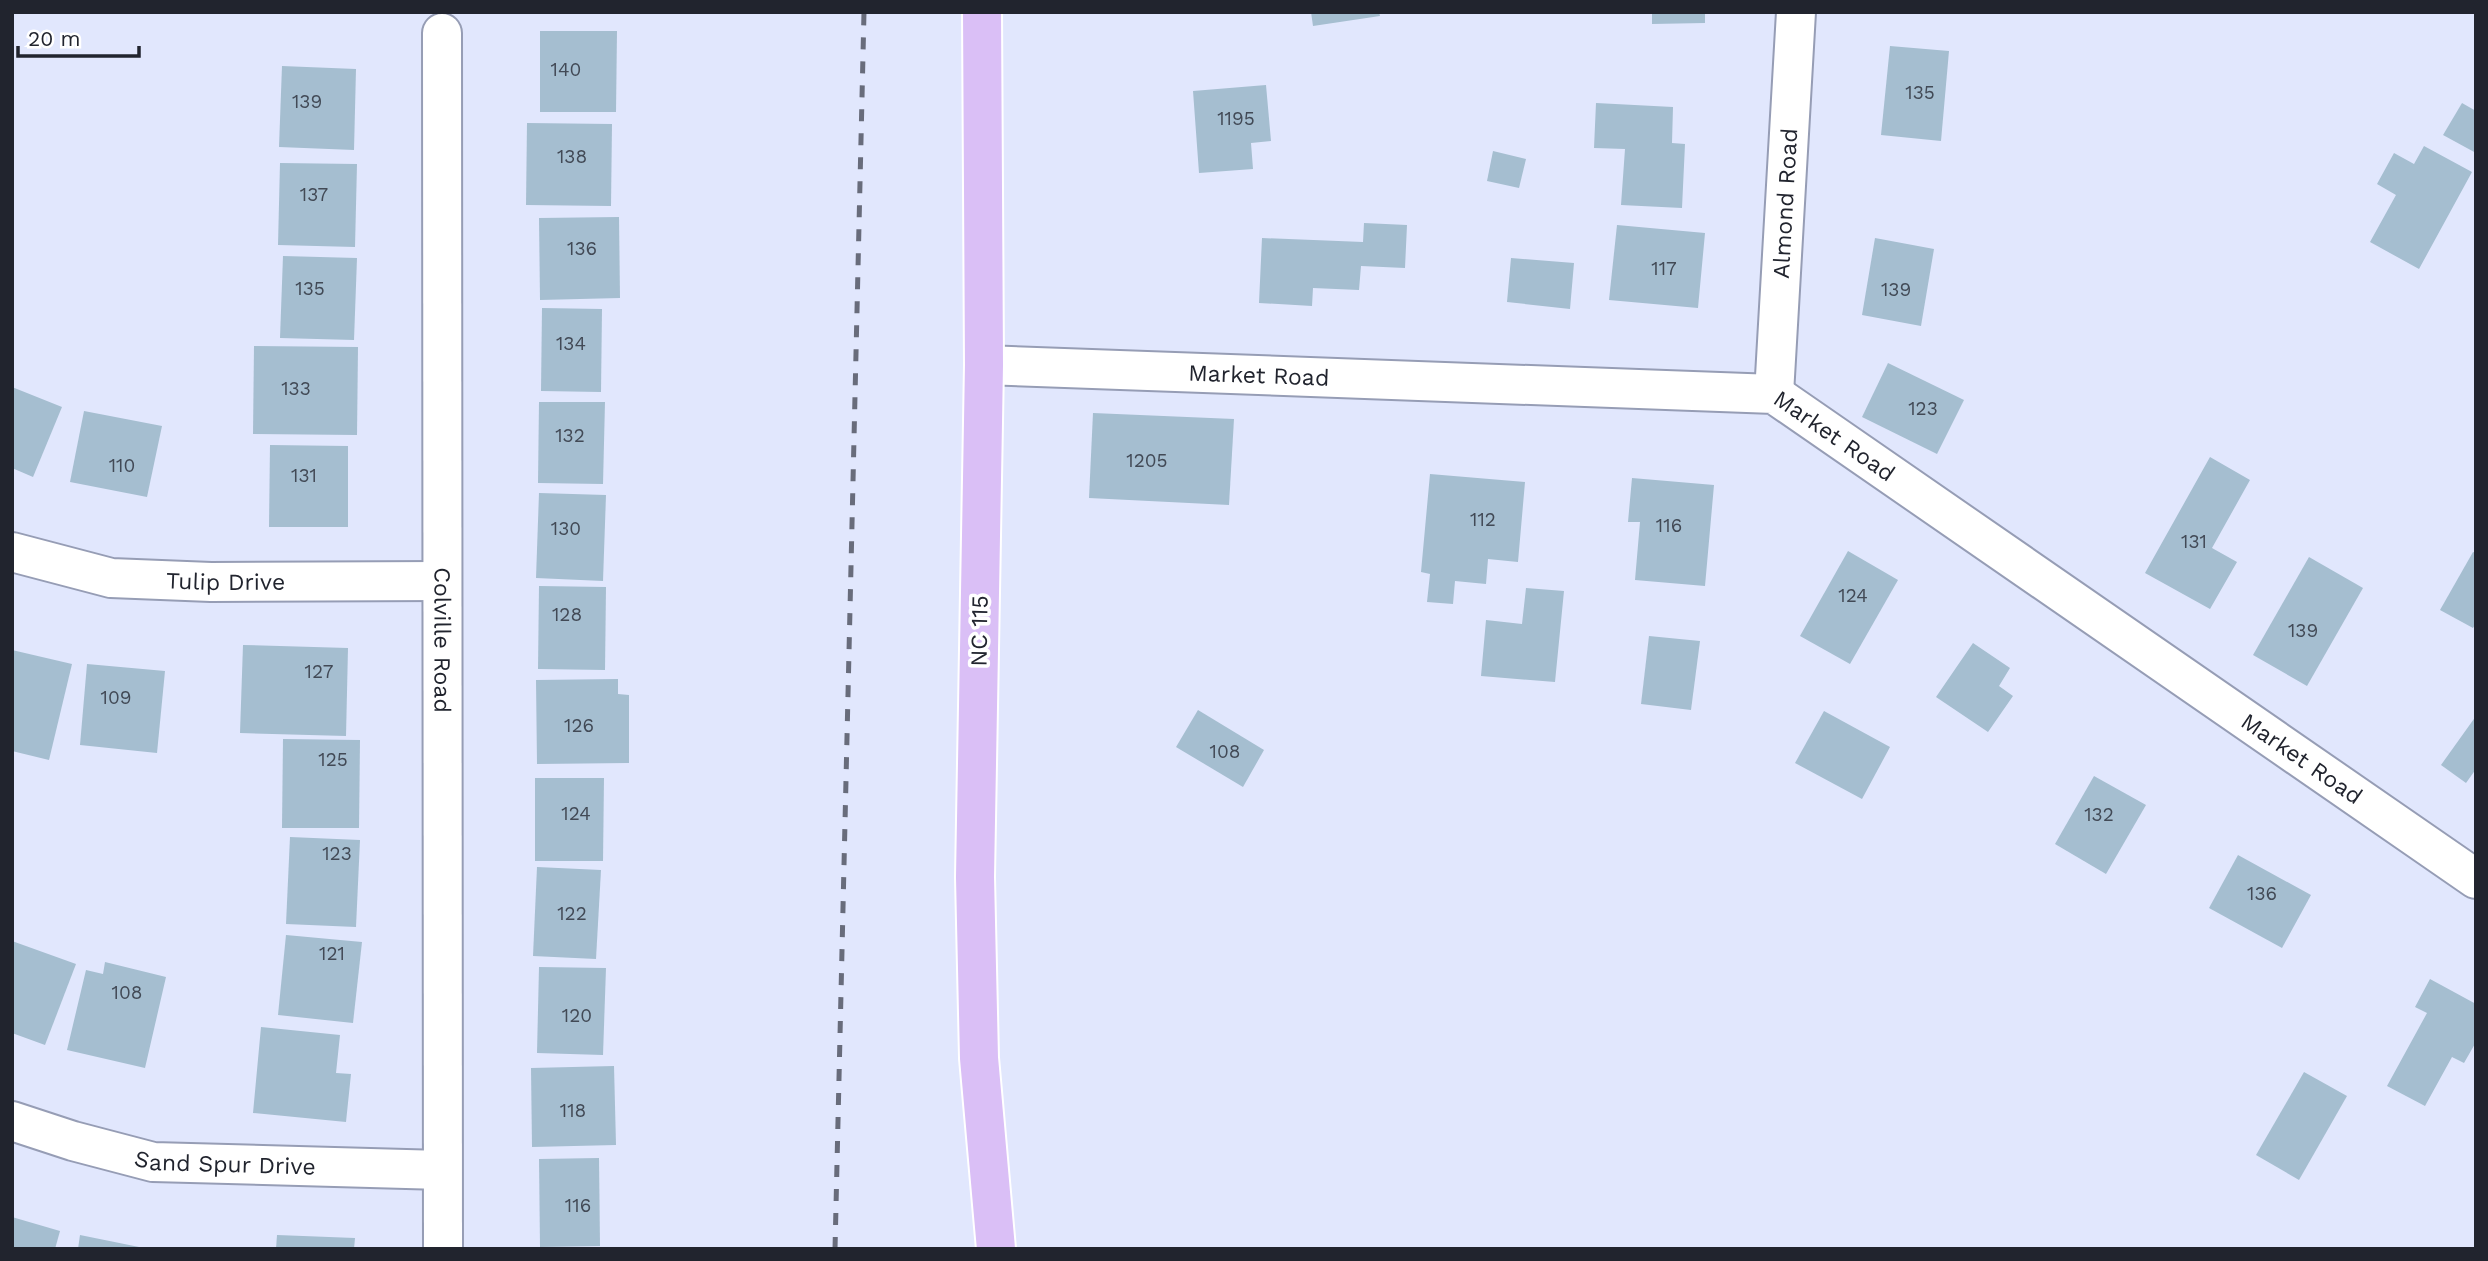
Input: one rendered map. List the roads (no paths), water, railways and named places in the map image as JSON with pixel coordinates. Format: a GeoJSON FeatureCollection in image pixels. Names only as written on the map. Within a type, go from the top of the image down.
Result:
{"type":"FeatureCollection","features":[{"type":"Feature","properties":{"kind":"main road","name":"NC 115"},"geometry":{"type":"LineString","coordinates":[[982,12],[984,365],[976,891],[979,1058],[996,1249]]}},
{"type":"Feature","properties":{"kind":"street","name":"Almond Road"},"geometry":{"type":"LineString","coordinates":[[1774,394],[1796,12]]}},
{"type":"Feature","properties":{"kind":"street","name":"Colville Road"},"geometry":{"type":"LineString","coordinates":[[442,33],[443,1249]]}},
{"type":"Feature","properties":{"kind":"street","name":"Market Road"},"geometry":{"type":"LineString","coordinates":[[984,365],[1774,394],[2476,879]]}},
{"type":"Feature","properties":{"kind":"street","name":"Tulip Drive"},"geometry":{"type":"LineString","coordinates":[[12,552],[111,578],[211,582],[442,581]]}},
{"type":"Feature","properties":{"kind":"street","name":"Sand Spur Drive"},"geometry":{"type":"LineString","coordinates":[[12,1121],[73,1142],[153,1162],[442,1170]]}},
{"type":"Feature","properties":{"kind":"railway"},"geometry":{"type":"LineString","coordinates":[[835,1249],[864,12]]}}]}
